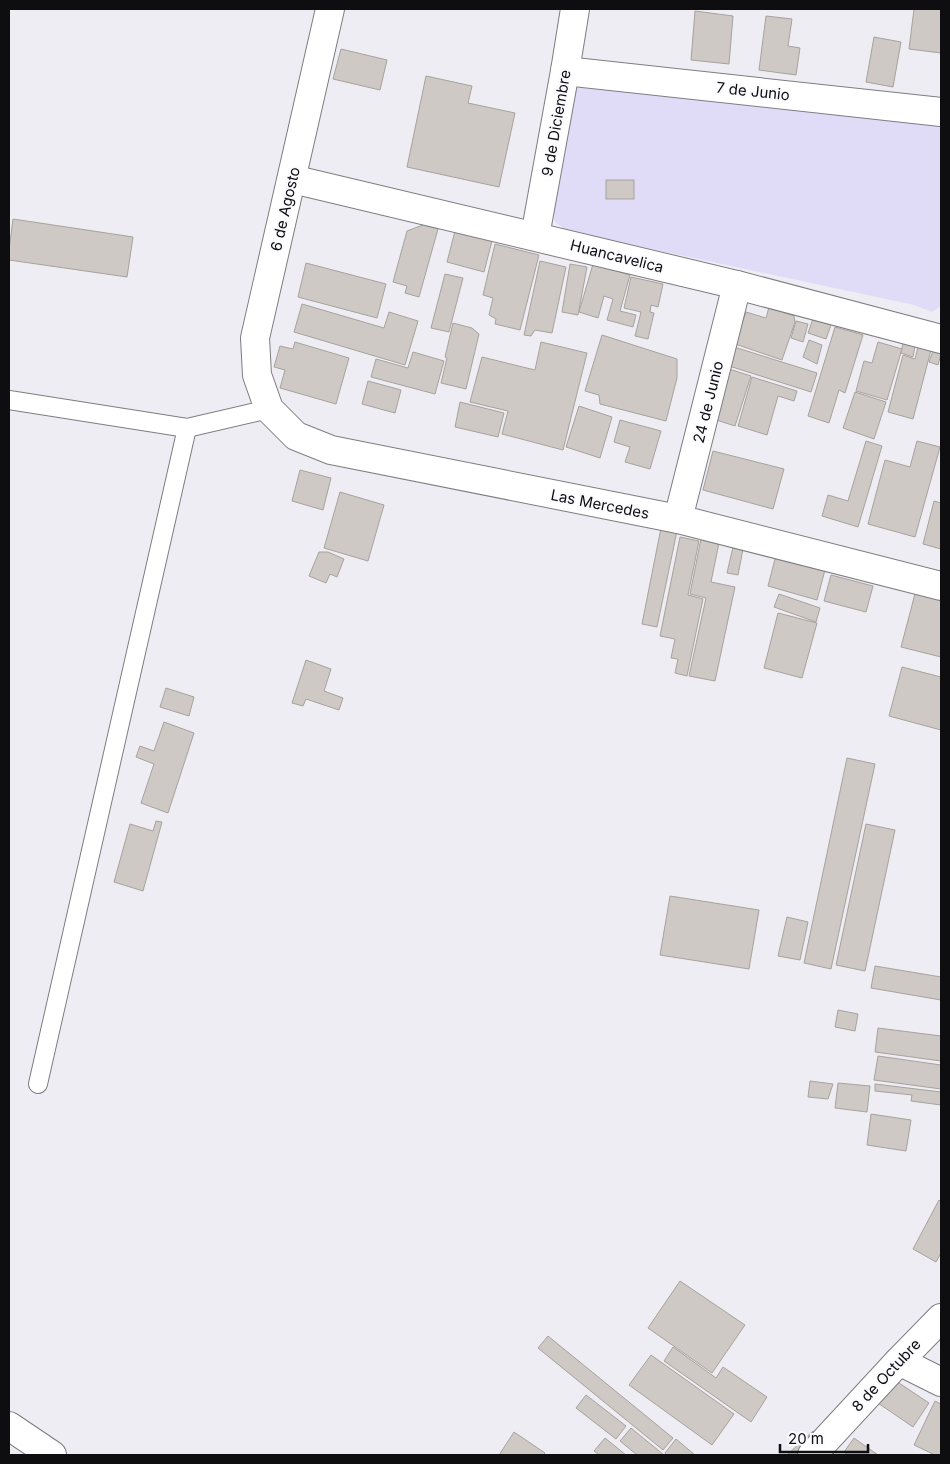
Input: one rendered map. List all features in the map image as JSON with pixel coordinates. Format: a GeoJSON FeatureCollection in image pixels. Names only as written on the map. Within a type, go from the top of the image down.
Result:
{"type":"FeatureCollection","features":[{"type":"Feature","properties":{"kind":"street","name":"6 de Agosto"},"geometry":{"type":"LineString","coordinates":[[269,409],[257,374],[255,338],[330,9]]}},
{"type":"Feature","properties":{"kind":"street","name":"9 de Diciembre"},"geometry":{"type":"LineString","coordinates":[[536,236],[575,9]]}},
{"type":"Feature","properties":{"kind":"street","name":"7 de Junio"},"geometry":{"type":"LineString","coordinates":[[565,71],[941,112]]}},
{"type":"Feature","properties":{"kind":"street","name":"Huancavelica"},"geometry":{"type":"LineString","coordinates":[[292,179],[737,285],[941,339]]}},
{"type":"Feature","properties":{"kind":"street","name":"24 de Junio"},"geometry":{"type":"LineString","coordinates":[[678,519],[737,285]]}},
{"type":"Feature","properties":{"kind":"street","name":"Las Mercedes"},"geometry":{"type":"LineString","coordinates":[[269,409],[296,436],[331,450],[678,519],[941,586]]}},
{"type":"Feature","properties":{"kind":"street","name":"8 de Octubre"},"geometry":{"type":"LineString","coordinates":[[812,1455],[941,1318]]}},
{"type":"Feature","properties":{"kind":"street"},"geometry":{"type":"LineString","coordinates":[[899,1361],[941,1382]]}},
{"type":"Feature","properties":{"kind":"street"},"geometry":{"type":"LineString","coordinates":[[9,1426],[52,1455]]}},
{"type":"Feature","properties":{"kind":"lane"},"geometry":{"type":"LineString","coordinates":[[9,400],[187,428],[269,409]]}},
{"type":"Feature","properties":{"kind":"lane"},"geometry":{"type":"LineString","coordinates":[[38,1084],[187,428]]}},
{"type":"Feature","properties":{"kind":"shaded area"},"geometry":{"type":"Polygon","coordinates":[[[582,83],[941,121],[941,306],[932,312],[914,305],[567,231],[556,223],[550,212],[572,90],[582,83]]]}},
{"type":"Feature","properties":{"kind":"building"},"geometry":{"type":"Polygon","coordinates":[[[914,9],[941,9],[941,53],[909,49],[914,9]]]}},
{"type":"Feature","properties":{"kind":"building"},"geometry":{"type":"Polygon","coordinates":[[[695,11],[733,16],[729,64],[691,60],[695,11]]]}},
{"type":"Feature","properties":{"kind":"building"},"geometry":{"type":"Polygon","coordinates":[[[766,16],[792,19],[788,46],[800,48],[796,75],[759,70],[766,16]]]}},
{"type":"Feature","properties":{"kind":"building"},"geometry":{"type":"Polygon","coordinates":[[[874,37],[901,42],[893,87],[866,82],[874,37]]]}},
{"type":"Feature","properties":{"kind":"building"},"geometry":{"type":"Polygon","coordinates":[[[341,49],[387,60],[380,90],[333,79],[341,49]]]}},
{"type":"Feature","properties":{"kind":"building"},"geometry":{"type":"Polygon","coordinates":[[[426,76],[472,86],[468,103],[515,113],[499,187],[407,167],[426,76]]]}},
{"type":"Feature","properties":{"kind":"building"},"geometry":{"type":"Polygon","coordinates":[[[606,180],[634,180],[634,199],[606,199],[606,180]]]}},
{"type":"Feature","properties":{"kind":"building"},"geometry":{"type":"Polygon","coordinates":[[[13,219],[133,237],[127,277],[9,260],[13,219]]]}},
{"type":"Feature","properties":{"kind":"building"},"geometry":{"type":"Polygon","coordinates":[[[423,225],[438,229],[419,297],[405,293],[407,286],[393,282],[407,231],[423,225]]]}},
{"type":"Feature","properties":{"kind":"building"},"geometry":{"type":"Polygon","coordinates":[[[455,231],[467,235],[472,231],[493,237],[484,272],[447,262],[455,231]]]}},
{"type":"Feature","properties":{"kind":"building"},"geometry":{"type":"Polygon","coordinates":[[[495,244],[539,255],[520,330],[495,324],[496,319],[489,315],[493,298],[483,295],[495,244]]]}},
{"type":"Feature","properties":{"kind":"building"},"geometry":{"type":"Polygon","coordinates":[[[540,261],[566,267],[552,333],[535,330],[531,336],[524,335],[540,261]]]}},
{"type":"Feature","properties":{"kind":"building"},"geometry":{"type":"Polygon","coordinates":[[[306,263],[386,284],[377,318],[298,297],[306,263]]]}},
{"type":"Feature","properties":{"kind":"building"},"geometry":{"type":"Polygon","coordinates":[[[570,264],[587,267],[578,315],[562,312],[570,264]]]}},
{"type":"Feature","properties":{"kind":"building"},"geometry":{"type":"Polygon","coordinates":[[[593,264],[630,275],[620,311],[636,315],[633,327],[607,320],[613,299],[604,296],[598,318],[579,312],[593,264]]]}},
{"type":"Feature","properties":{"kind":"building"},"geometry":{"type":"Polygon","coordinates":[[[445,274],[463,278],[449,332],[431,328],[445,274]]]}},
{"type":"Feature","properties":{"kind":"building"},"geometry":{"type":"Polygon","coordinates":[[[631,277],[663,284],[658,307],[651,305],[650,312],[654,313],[648,339],[635,336],[641,312],[624,308],[631,277]]]}},
{"type":"Feature","properties":{"kind":"building"},"geometry":{"type":"Polygon","coordinates":[[[302,304],[384,328],[389,312],[418,321],[405,365],[294,332],[302,304]]]}},
{"type":"Feature","properties":{"kind":"building"},"geometry":{"type":"Polygon","coordinates":[[[769,307],[794,316],[795,322],[782,360],[735,344],[746,312],[766,318],[769,307]]]}},
{"type":"Feature","properties":{"kind":"building"},"geometry":{"type":"Polygon","coordinates":[[[814,316],[832,322],[826,339],[808,333],[814,316]]]}},
{"type":"Feature","properties":{"kind":"building"},"geometry":{"type":"Polygon","coordinates":[[[796,321],[808,324],[803,342],[791,338],[796,321]]]}},
{"type":"Feature","properties":{"kind":"building"},"geometry":{"type":"Polygon","coordinates":[[[453,323],[472,328],[479,334],[466,389],[441,383],[453,323]]]}},
{"type":"Feature","properties":{"kind":"building"},"geometry":{"type":"Polygon","coordinates":[[[835,327],[863,335],[845,393],[839,390],[829,423],[808,416],[835,327]]]}},
{"type":"Feature","properties":{"kind":"building"},"geometry":{"type":"Polygon","coordinates":[[[602,335],[677,359],[677,378],[666,421],[600,404],[599,395],[585,391],[602,335]]]}},
{"type":"Feature","properties":{"kind":"building"},"geometry":{"type":"Polygon","coordinates":[[[809,340],[822,345],[817,364],[803,357],[809,340]]]}},
{"type":"Feature","properties":{"kind":"building"},"geometry":{"type":"Polygon","coordinates":[[[295,342],[349,358],[336,404],[280,388],[285,370],[274,367],[280,346],[293,349],[295,342]]]}},
{"type":"Feature","properties":{"kind":"building"},"geometry":{"type":"Polygon","coordinates":[[[541,342],[587,353],[563,450],[502,434],[508,411],[470,402],[482,357],[535,370],[541,342]]]}},
{"type":"Feature","properties":{"kind":"building"},"geometry":{"type":"Polygon","coordinates":[[[878,342],[902,349],[887,400],[856,391],[864,361],[872,363],[878,342]]]}},
{"type":"Feature","properties":{"kind":"building"},"geometry":{"type":"Polygon","coordinates":[[[903,343],[915,346],[913,357],[901,353],[903,343]]]}},
{"type":"Feature","properties":{"kind":"building"},"geometry":{"type":"Polygon","coordinates":[[[731,346],[817,373],[811,392],[726,365],[731,346]]]}},
{"type":"Feature","properties":{"kind":"building"},"geometry":{"type":"Polygon","coordinates":[[[918,347],[931,350],[913,419],[888,412],[903,355],[915,359],[918,347]]]}},
{"type":"Feature","properties":{"kind":"building"},"geometry":{"type":"Polygon","coordinates":[[[933,351],[941,354],[938,365],[929,362],[933,351]]]}},
{"type":"Feature","properties":{"kind":"building"},"geometry":{"type":"Polygon","coordinates":[[[413,352],[444,361],[435,394],[371,377],[376,359],[408,368],[413,352]]]}},
{"type":"Feature","properties":{"kind":"building"},"geometry":{"type":"Polygon","coordinates":[[[726,368],[751,376],[735,426],[710,418],[726,368]]]}},
{"type":"Feature","properties":{"kind":"building"},"geometry":{"type":"Polygon","coordinates":[[[752,377],[797,391],[794,401],[778,396],[767,435],[738,426],[752,377]]]}},
{"type":"Feature","properties":{"kind":"building"},"geometry":{"type":"Polygon","coordinates":[[[368,381],[401,390],[395,413],[362,404],[368,381]]]}},
{"type":"Feature","properties":{"kind":"building"},"geometry":{"type":"Polygon","coordinates":[[[855,392],[886,402],[874,439],[843,428],[855,392]]]}},
{"type":"Feature","properties":{"kind":"building"},"geometry":{"type":"Polygon","coordinates":[[[460,402],[504,413],[498,437],[455,427],[460,402]]]}},
{"type":"Feature","properties":{"kind":"building"},"geometry":{"type":"Polygon","coordinates":[[[579,406],[612,417],[600,458],[566,447],[579,406]]]}},
{"type":"Feature","properties":{"kind":"building"},"geometry":{"type":"Polygon","coordinates":[[[620,420],[661,431],[650,469],[625,462],[630,447],[614,442],[620,420]]]}},
{"type":"Feature","properties":{"kind":"building"},"geometry":{"type":"Polygon","coordinates":[[[866,441],[882,446],[858,527],[822,516],[828,495],[848,501],[866,441]]]}},
{"type":"Feature","properties":{"kind":"building"},"geometry":{"type":"Polygon","coordinates":[[[917,441],[940,447],[915,537],[868,524],[885,460],[910,467],[917,441]]]}},
{"type":"Feature","properties":{"kind":"building"},"geometry":{"type":"Polygon","coordinates":[[[713,451],[784,469],[773,509],[703,490],[713,451]]]}},
{"type":"Feature","properties":{"kind":"building"},"geometry":{"type":"Polygon","coordinates":[[[300,470],[331,478],[323,510],[292,501],[300,470]]]}},
{"type":"Feature","properties":{"kind":"building"},"geometry":{"type":"Polygon","coordinates":[[[340,492],[384,505],[368,561],[324,548],[340,492]]]}},
{"type":"Feature","properties":{"kind":"building"},"geometry":{"type":"Polygon","coordinates":[[[934,501],[941,503],[941,549],[923,544],[934,501]]]}},
{"type":"Feature","properties":{"kind":"building"},"geometry":{"type":"Polygon","coordinates":[[[661,528],[677,531],[657,627],[642,624],[661,528]]]}},
{"type":"Feature","properties":{"kind":"building"},"geometry":{"type":"Polygon","coordinates":[[[680,537],[699,541],[688,595],[703,599],[687,676],[675,673],[678,659],[671,658],[675,639],[660,636],[680,537]]]}},
{"type":"Feature","properties":{"kind":"building"},"geometry":{"type":"Polygon","coordinates":[[[701,539],[719,543],[711,582],[735,587],[715,681],[689,676],[706,598],[690,594],[701,539]]]}},
{"type":"Feature","properties":{"kind":"building"},"geometry":{"type":"Polygon","coordinates":[[[733,547],[743,549],[738,575],[727,573],[733,547]]]}},
{"type":"Feature","properties":{"kind":"building"},"geometry":{"type":"Polygon","coordinates":[[[319,552],[328,552],[344,559],[337,577],[330,574],[326,583],[309,576],[319,552]]]}},
{"type":"Feature","properties":{"kind":"building"},"geometry":{"type":"Polygon","coordinates":[[[776,555],[825,570],[817,600],[768,586],[776,555]]]}},
{"type":"Feature","properties":{"kind":"building"},"geometry":{"type":"Polygon","coordinates":[[[831,575],[873,586],[866,612],[824,601],[831,575]]]}},
{"type":"Feature","properties":{"kind":"building"},"geometry":{"type":"Polygon","coordinates":[[[916,590],[941,597],[941,657],[901,647],[916,590]]]}},
{"type":"Feature","properties":{"kind":"building"},"geometry":{"type":"Polygon","coordinates":[[[779,594],[820,608],[816,622],[774,607],[779,594]]]}},
{"type":"Feature","properties":{"kind":"building"},"geometry":{"type":"Polygon","coordinates":[[[778,613],[817,623],[802,678],[764,668],[778,613]]]}},
{"type":"Feature","properties":{"kind":"building"},"geometry":{"type":"Polygon","coordinates":[[[306,660],[331,669],[324,691],[343,698],[339,710],[306,699],[303,706],[292,703],[306,660]]]}},
{"type":"Feature","properties":{"kind":"building"},"geometry":{"type":"Polygon","coordinates":[[[902,667],[941,677],[941,730],[889,716],[902,667]]]}},
{"type":"Feature","properties":{"kind":"building"},"geometry":{"type":"Polygon","coordinates":[[[166,688],[194,697],[189,716],[160,707],[166,688]]]}},
{"type":"Feature","properties":{"kind":"building"},"geometry":{"type":"Polygon","coordinates":[[[164,722],[194,733],[168,813],[141,803],[154,764],[136,757],[140,746],[154,751],[164,722]]]}},
{"type":"Feature","properties":{"kind":"building"},"geometry":{"type":"Polygon","coordinates":[[[847,758],[875,764],[831,969],[804,963],[847,758]]]}},
{"type":"Feature","properties":{"kind":"building"},"geometry":{"type":"Polygon","coordinates":[[[156,821],[162,822],[143,891],[114,882],[130,824],[153,831],[156,821]]]}},
{"type":"Feature","properties":{"kind":"building"},"geometry":{"type":"Polygon","coordinates":[[[866,824],[895,830],[865,971],[836,965],[866,824]]]}},
{"type":"Feature","properties":{"kind":"building"},"geometry":{"type":"Polygon","coordinates":[[[670,896],[759,910],[749,969],[660,955],[670,896]]]}},
{"type":"Feature","properties":{"kind":"building"},"geometry":{"type":"Polygon","coordinates":[[[787,917],[808,922],[800,960],[778,956],[787,917]]]}},
{"type":"Feature","properties":{"kind":"building"},"geometry":{"type":"Polygon","coordinates":[[[875,966],[941,977],[941,1000],[871,988],[875,966]]]}},
{"type":"Feature","properties":{"kind":"building"},"geometry":{"type":"Polygon","coordinates":[[[838,1010],[858,1014],[855,1031],[835,1027],[838,1010]]]}},
{"type":"Feature","properties":{"kind":"building"},"geometry":{"type":"Polygon","coordinates":[[[878,1028],[941,1036],[941,1061],[875,1052],[878,1028]]]}},
{"type":"Feature","properties":{"kind":"building"},"geometry":{"type":"Polygon","coordinates":[[[878,1056],[941,1065],[941,1089],[874,1080],[878,1056]]]}},
{"type":"Feature","properties":{"kind":"building"},"geometry":{"type":"Polygon","coordinates":[[[810,1081],[833,1084],[828,1099],[808,1097],[810,1081]]]}},
{"type":"Feature","properties":{"kind":"building"},"geometry":{"type":"Polygon","coordinates":[[[838,1083],[870,1086],[867,1112],[835,1108],[838,1083]]]}},
{"type":"Feature","properties":{"kind":"building"},"geometry":{"type":"Polygon","coordinates":[[[875,1084],[941,1092],[941,1105],[911,1101],[912,1095],[875,1091],[875,1084]]]}},
{"type":"Feature","properties":{"kind":"building"},"geometry":{"type":"Polygon","coordinates":[[[871,1114],[911,1120],[906,1151],[867,1145],[871,1114]]]}},
{"type":"Feature","properties":{"kind":"building"},"geometry":{"type":"Polygon","coordinates":[[[939,1200],[941,1202],[941,1253],[936,1262],[913,1249],[939,1200]]]}},
{"type":"Feature","properties":{"kind":"building"},"geometry":{"type":"Polygon","coordinates":[[[680,1281],[745,1325],[712,1373],[648,1328],[680,1281]]]}},
{"type":"Feature","properties":{"kind":"building"},"geometry":{"type":"Polygon","coordinates":[[[548,1336],[673,1438],[663,1450],[538,1348],[548,1336]]]}},
{"type":"Feature","properties":{"kind":"building"},"geometry":{"type":"Polygon","coordinates":[[[673,1347],[716,1378],[723,1367],[767,1397],[751,1422],[664,1361],[673,1347]]]}},
{"type":"Feature","properties":{"kind":"building"},"geometry":{"type":"Polygon","coordinates":[[[651,1355],[734,1414],[712,1445],[629,1385],[651,1355]]]}},
{"type":"Feature","properties":{"kind":"building"},"geometry":{"type":"Polygon","coordinates":[[[890,1377],[929,1403],[913,1427],[875,1401],[890,1377]]]}},
{"type":"Feature","properties":{"kind":"building"},"geometry":{"type":"Polygon","coordinates":[[[586,1395],[626,1426],[616,1439],[576,1408],[586,1395]]]}},
{"type":"Feature","properties":{"kind":"building"},"geometry":{"type":"Polygon","coordinates":[[[935,1401],[941,1404],[941,1455],[935,1455],[914,1445],[935,1401]]]}},
{"type":"Feature","properties":{"kind":"building"},"geometry":{"type":"Polygon","coordinates":[[[631,1428],[664,1455],[637,1455],[620,1441],[631,1428]]]}},
{"type":"Feature","properties":{"kind":"building"},"geometry":{"type":"Polygon","coordinates":[[[813,1431],[823,1441],[807,1455],[787,1455],[813,1431]]]}},
{"type":"Feature","properties":{"kind":"building"},"geometry":{"type":"Polygon","coordinates":[[[514,1432],[545,1453],[543,1455],[499,1455],[514,1432]]]}},
{"type":"Feature","properties":{"kind":"building"},"geometry":{"type":"Polygon","coordinates":[[[605,1438],[626,1455],[599,1455],[594,1451],[605,1438]]]}},
{"type":"Feature","properties":{"kind":"building"},"geometry":{"type":"Polygon","coordinates":[[[854,1438],[878,1455],[848,1455],[844,1452],[854,1438]]]}},
{"type":"Feature","properties":{"kind":"building"},"geometry":{"type":"Polygon","coordinates":[[[676,1439],[695,1455],[666,1455],[665,1453],[676,1439]]]}}]}
